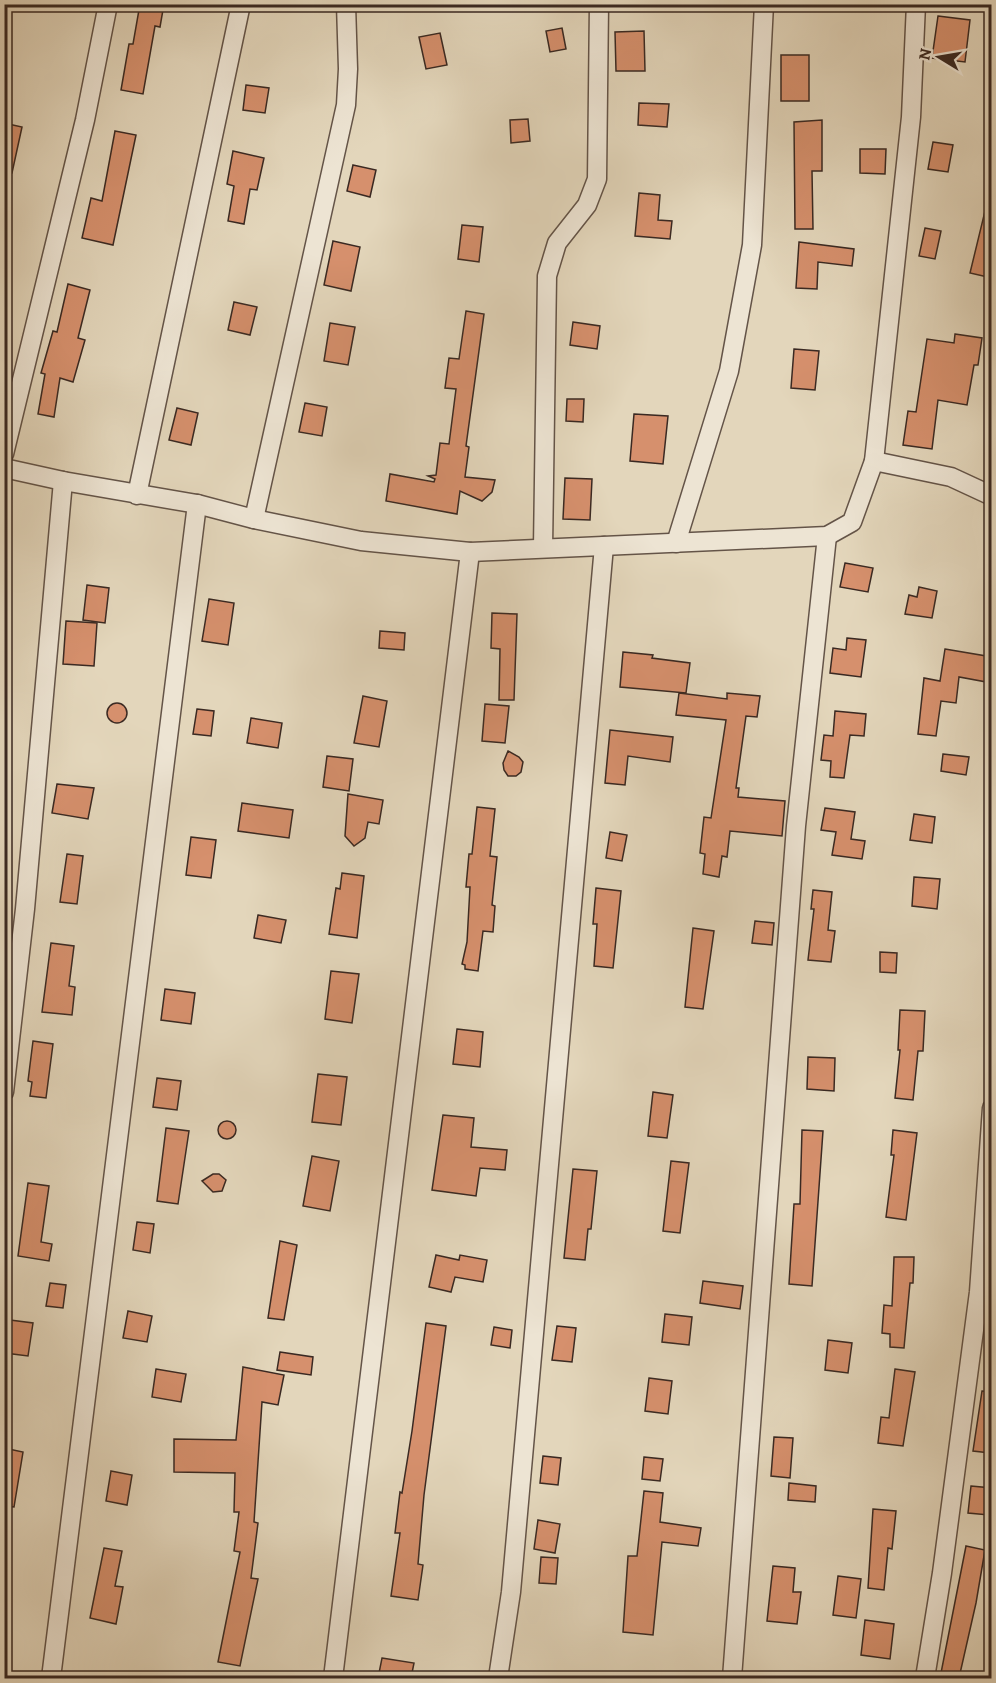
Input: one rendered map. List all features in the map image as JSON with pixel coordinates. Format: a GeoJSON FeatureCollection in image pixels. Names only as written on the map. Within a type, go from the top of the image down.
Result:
{"type":"FeatureCollection","features":[{"type":"Feature","properties":{"kind":"street"},"geometry":{"type":"LineString","coordinates":[[4,454],[85,120],[108,4]]}},
{"type":"Feature","properties":{"kind":"street"},"geometry":{"type":"LineString","coordinates":[[137,495],[241,4]]}},
{"type":"Feature","properties":{"kind":"street"},"geometry":{"type":"LineString","coordinates":[[254,519],[346,105],[348,69],[346,4]]}},
{"type":"Feature","properties":{"kind":"street"},"geometry":{"type":"LineString","coordinates":[[543,548],[548,276],[557,243],[587,205],[597,179],[599,4]]}},
{"type":"Feature","properties":{"kind":"street"},"geometry":{"type":"LineString","coordinates":[[676,543],[729,371],[752,245],[764,4]]}},
{"type":"Feature","properties":{"kind":"street"},"geometry":{"type":"LineString","coordinates":[[4,468],[137,495],[197,504],[361,542],[470,552],[827,536],[852,522],[874,461],[911,117],[916,4]]}},
{"type":"Feature","properties":{"kind":"street"},"geometry":{"type":"LineString","coordinates":[[874,461],[951,477],[992,496]]}},
{"type":"Feature","properties":{"kind":"street"},"geometry":{"type":"LineString","coordinates":[[4,1092],[25,909],[63,481]]}},
{"type":"Feature","properties":{"kind":"street"},"geometry":{"type":"LineString","coordinates":[[51,1678],[197,504]]}},
{"type":"Feature","properties":{"kind":"street"},"geometry":{"type":"LineString","coordinates":[[732,1678],[796,826],[827,536]]}},
{"type":"Feature","properties":{"kind":"street"},"geometry":{"type":"LineString","coordinates":[[498,1678],[511,1592],[604,546]]}},
{"type":"Feature","properties":{"kind":"street"},"geometry":{"type":"LineString","coordinates":[[333,1678],[470,552]]}},
{"type":"Feature","properties":{"kind":"street"},"geometry":{"type":"LineString","coordinates":[[925,1678],[944,1562],[980,1292],[992,1108]]}},
{"type":"Feature","properties":{"kind":"building"},"geometry":{"type":"Polygon","coordinates":[[[140,4],[164,4],[160,27],[155,26],[143,94],[121,90],[129,44],[133,44],[140,4]]]}},
{"type":"Feature","properties":{"kind":"building"},"geometry":{"type":"Polygon","coordinates":[[[938,16],[970,20],[965,62],[932,58],[938,16]]]}},
{"type":"Feature","properties":{"kind":"building"},"geometry":{"type":"Polygon","coordinates":[[[562,28],[566,49],[550,52],[546,31],[562,28]]]}},
{"type":"Feature","properties":{"kind":"building"},"geometry":{"type":"Polygon","coordinates":[[[644,31],[645,71],[616,71],[615,32],[644,31]]]}},
{"type":"Feature","properties":{"kind":"building"},"geometry":{"type":"Polygon","coordinates":[[[440,33],[447,65],[426,69],[419,37],[440,33]]]}},
{"type":"Feature","properties":{"kind":"building"},"geometry":{"type":"Polygon","coordinates":[[[781,55],[809,55],[809,101],[781,101],[781,55]]]}},
{"type":"Feature","properties":{"kind":"building"},"geometry":{"type":"Polygon","coordinates":[[[246,85],[269,88],[265,113],[243,110],[246,85]]]}},
{"type":"Feature","properties":{"kind":"building"},"geometry":{"type":"Polygon","coordinates":[[[639,103],[669,104],[667,127],[638,125],[639,103]]]}},
{"type":"Feature","properties":{"kind":"building"},"geometry":{"type":"Polygon","coordinates":[[[528,119],[530,141],[511,143],[510,120],[528,119]]]}},
{"type":"Feature","properties":{"kind":"building"},"geometry":{"type":"Polygon","coordinates":[[[822,120],[822,171],[812,171],[813,229],[795,229],[794,122],[822,120]]]}},
{"type":"Feature","properties":{"kind":"building"},"geometry":{"type":"Polygon","coordinates":[[[4,123],[22,127],[12,173],[4,172],[4,123]]]}},
{"type":"Feature","properties":{"kind":"building"},"geometry":{"type":"Polygon","coordinates":[[[115,131],[136,135],[113,245],[82,238],[91,198],[102,201],[115,131]]]}},
{"type":"Feature","properties":{"kind":"building"},"geometry":{"type":"Polygon","coordinates":[[[933,142],[953,145],[948,172],[928,169],[933,142]]]}},
{"type":"Feature","properties":{"kind":"building"},"geometry":{"type":"Polygon","coordinates":[[[860,149],[886,149],[885,174],[860,173],[860,149]]]}},
{"type":"Feature","properties":{"kind":"building"},"geometry":{"type":"Polygon","coordinates":[[[233,151],[264,158],[257,190],[250,189],[244,224],[228,221],[234,186],[227,184],[233,151]]]}},
{"type":"Feature","properties":{"kind":"building"},"geometry":{"type":"Polygon","coordinates":[[[353,165],[376,170],[370,197],[347,191],[353,165]]]}},
{"type":"Feature","properties":{"kind":"building"},"geometry":{"type":"Polygon","coordinates":[[[639,193],[660,195],[658,220],[672,221],[670,239],[635,236],[639,193]]]}},
{"type":"Feature","properties":{"kind":"building"},"geometry":{"type":"Polygon","coordinates":[[[985,211],[992,212],[992,278],[970,273],[985,211]]]}},
{"type":"Feature","properties":{"kind":"building"},"geometry":{"type":"Polygon","coordinates":[[[462,225],[483,227],[479,262],[458,259],[462,225]]]}},
{"type":"Feature","properties":{"kind":"building"},"geometry":{"type":"Polygon","coordinates":[[[925,228],[941,231],[935,259],[919,256],[925,228]]]}},
{"type":"Feature","properties":{"kind":"building"},"geometry":{"type":"Polygon","coordinates":[[[333,241],[360,247],[351,291],[324,285],[333,241]]]}},
{"type":"Feature","properties":{"kind":"building"},"geometry":{"type":"Polygon","coordinates":[[[799,242],[854,249],[852,266],[818,262],[817,289],[796,288],[799,242]]]}},
{"type":"Feature","properties":{"kind":"building"},"geometry":{"type":"Polygon","coordinates":[[[68,284],[90,290],[78,338],[85,340],[73,382],[60,378],[54,417],[38,414],[45,374],[41,373],[53,331],[57,332],[68,284]]]}},
{"type":"Feature","properties":{"kind":"building"},"geometry":{"type":"Polygon","coordinates":[[[234,302],[257,307],[250,335],[228,330],[234,302]]]}},
{"type":"Feature","properties":{"kind":"building"},"geometry":{"type":"Polygon","coordinates":[[[466,311],[484,314],[466,446],[469,447],[465,477],[495,480],[492,492],[482,501],[460,491],[457,514],[386,501],[390,474],[434,482],[435,479],[428,476],[436,475],[440,443],[449,444],[456,389],[445,388],[449,358],[459,359],[466,311]]]}},
{"type":"Feature","properties":{"kind":"building"},"geometry":{"type":"Polygon","coordinates":[[[573,322],[600,326],[597,349],[570,345],[573,322]]]}},
{"type":"Feature","properties":{"kind":"building"},"geometry":{"type":"Polygon","coordinates":[[[330,323],[355,327],[348,365],[324,361],[330,323]]]}},
{"type":"Feature","properties":{"kind":"building"},"geometry":{"type":"Polygon","coordinates":[[[955,334],[982,338],[978,365],[974,365],[967,405],[938,400],[932,449],[903,445],[908,411],[916,412],[927,339],[954,343],[955,334]]]}},
{"type":"Feature","properties":{"kind":"building"},"geometry":{"type":"Polygon","coordinates":[[[794,349],[819,351],[815,390],[791,388],[794,349]]]}},
{"type":"Feature","properties":{"kind":"building"},"geometry":{"type":"Polygon","coordinates":[[[567,399],[584,399],[583,422],[566,421],[567,399]]]}},
{"type":"Feature","properties":{"kind":"building"},"geometry":{"type":"Polygon","coordinates":[[[305,403],[327,407],[322,436],[299,432],[305,403]]]}},
{"type":"Feature","properties":{"kind":"building"},"geometry":{"type":"Polygon","coordinates":[[[177,408],[198,413],[191,445],[169,440],[177,408]]]}},
{"type":"Feature","properties":{"kind":"building"},"geometry":{"type":"Polygon","coordinates":[[[634,414],[668,416],[663,464],[630,461],[634,414]]]}},
{"type":"Feature","properties":{"kind":"building"},"geometry":{"type":"Polygon","coordinates":[[[565,478],[592,479],[590,520],[563,519],[565,478]]]}},
{"type":"Feature","properties":{"kind":"building"},"geometry":{"type":"Polygon","coordinates":[[[845,563],[873,568],[868,592],[840,587],[845,563]]]}},
{"type":"Feature","properties":{"kind":"building"},"geometry":{"type":"Polygon","coordinates":[[[87,585],[109,588],[105,623],[83,620],[87,585]]]}},
{"type":"Feature","properties":{"kind":"building"},"geometry":{"type":"Polygon","coordinates":[[[919,587],[937,591],[932,618],[905,614],[909,595],[917,597],[919,587]]]}},
{"type":"Feature","properties":{"kind":"building"},"geometry":{"type":"Polygon","coordinates":[[[209,599],[234,603],[228,645],[202,641],[209,599]]]}},
{"type":"Feature","properties":{"kind":"building"},"geometry":{"type":"Polygon","coordinates":[[[492,613],[517,614],[514,700],[499,700],[500,649],[491,648],[492,613]]]}},
{"type":"Feature","properties":{"kind":"building"},"geometry":{"type":"Polygon","coordinates":[[[66,621],[97,623],[94,666],[63,664],[66,621]]]}},
{"type":"Feature","properties":{"kind":"building"},"geometry":{"type":"Polygon","coordinates":[[[380,631],[405,633],[404,650],[379,648],[380,631]]]}},
{"type":"Feature","properties":{"kind":"building"},"geometry":{"type":"Polygon","coordinates":[[[847,638],[866,640],[861,677],[830,673],[833,648],[846,650],[847,638]]]}},
{"type":"Feature","properties":{"kind":"building"},"geometry":{"type":"Polygon","coordinates":[[[945,649],[992,657],[992,683],[959,677],[956,703],[941,701],[936,736],[918,734],[924,678],[940,681],[945,649]]]}},
{"type":"Feature","properties":{"kind":"building"},"geometry":{"type":"Polygon","coordinates":[[[623,652],[653,655],[652,658],[690,663],[686,693],[620,687],[623,652]]]}},
{"type":"Feature","properties":{"kind":"building"},"geometry":{"type":"Polygon","coordinates":[[[679,693],[727,699],[727,693],[760,696],[757,717],[746,716],[736,788],[739,788],[738,797],[785,801],[782,836],[730,831],[727,857],[722,856],[719,877],[703,874],[705,854],[700,853],[704,817],[711,818],[726,720],[676,715],[679,693]]]}},
{"type":"Feature","properties":{"kind":"building"},"geometry":{"type":"Polygon","coordinates":[[[363,696],[387,701],[379,747],[354,743],[363,696]]]}},
{"type":"Feature","properties":{"kind":"building"},"geometry":{"type":"Polygon","coordinates":[[[117,703],[124,706],[127,713],[124,720],[117,723],[110,720],[107,713],[110,706],[117,703]]]}},
{"type":"Feature","properties":{"kind":"building"},"geometry":{"type":"Polygon","coordinates":[[[485,704],[509,706],[505,743],[482,741],[485,704]]]}},
{"type":"Feature","properties":{"kind":"building"},"geometry":{"type":"Polygon","coordinates":[[[197,709],[214,711],[211,736],[193,734],[197,709]]]}},
{"type":"Feature","properties":{"kind":"building"},"geometry":{"type":"Polygon","coordinates":[[[835,711],[866,714],[864,736],[850,735],[844,778],[830,777],[831,761],[821,760],[824,735],[833,736],[835,711]]]}},
{"type":"Feature","properties":{"kind":"building"},"geometry":{"type":"Polygon","coordinates":[[[251,718],[282,723],[278,748],[247,743],[251,718]]]}},
{"type":"Feature","properties":{"kind":"building"},"geometry":{"type":"Polygon","coordinates":[[[610,730],[673,737],[670,762],[628,756],[625,785],[605,783],[610,730]]]}},
{"type":"Feature","properties":{"kind":"building"},"geometry":{"type":"Polygon","coordinates":[[[508,751],[523,762],[521,772],[516,776],[508,776],[504,770],[503,763],[508,751]]]}},
{"type":"Feature","properties":{"kind":"building"},"geometry":{"type":"Polygon","coordinates":[[[943,754],[969,757],[966,775],[941,771],[943,754]]]}},
{"type":"Feature","properties":{"kind":"building"},"geometry":{"type":"Polygon","coordinates":[[[327,756],[353,759],[349,791],[323,787],[327,756]]]}},
{"type":"Feature","properties":{"kind":"building"},"geometry":{"type":"Polygon","coordinates":[[[57,784],[94,788],[88,819],[52,813],[57,784]]]}},
{"type":"Feature","properties":{"kind":"building"},"geometry":{"type":"Polygon","coordinates":[[[348,794],[383,800],[379,824],[368,822],[365,838],[354,846],[345,836],[348,794]]]}},
{"type":"Feature","properties":{"kind":"building"},"geometry":{"type":"Polygon","coordinates":[[[242,803],[293,810],[289,838],[238,831],[242,803]]]}},
{"type":"Feature","properties":{"kind":"building"},"geometry":{"type":"Polygon","coordinates":[[[477,807],[495,809],[490,856],[497,857],[492,905],[495,906],[493,932],[483,931],[478,971],[465,969],[465,965],[462,964],[467,942],[470,887],[466,887],[469,854],[472,854],[477,807]]]}},
{"type":"Feature","properties":{"kind":"building"},"geometry":{"type":"Polygon","coordinates":[[[825,808],[855,812],[851,839],[865,841],[862,859],[832,855],[836,832],[821,830],[825,808]]]}},
{"type":"Feature","properties":{"kind":"building"},"geometry":{"type":"Polygon","coordinates":[[[914,814],[935,817],[932,843],[910,840],[914,814]]]}},
{"type":"Feature","properties":{"kind":"building"},"geometry":{"type":"Polygon","coordinates":[[[610,832],[627,835],[622,861],[606,858],[610,832]]]}},
{"type":"Feature","properties":{"kind":"building"},"geometry":{"type":"Polygon","coordinates":[[[191,837],[216,840],[211,878],[186,875],[191,837]]]}},
{"type":"Feature","properties":{"kind":"building"},"geometry":{"type":"Polygon","coordinates":[[[67,854],[83,856],[77,904],[60,902],[67,854]]]}},
{"type":"Feature","properties":{"kind":"building"},"geometry":{"type":"Polygon","coordinates":[[[342,873],[364,876],[357,938],[329,934],[336,888],[340,889],[342,873]]]}},
{"type":"Feature","properties":{"kind":"building"},"geometry":{"type":"Polygon","coordinates":[[[914,877],[940,879],[937,909],[912,906],[914,877]]]}},
{"type":"Feature","properties":{"kind":"building"},"geometry":{"type":"Polygon","coordinates":[[[596,888],[621,891],[613,968],[594,966],[597,924],[593,924],[596,888]]]}},
{"type":"Feature","properties":{"kind":"building"},"geometry":{"type":"Polygon","coordinates":[[[813,890],[832,892],[828,930],[835,931],[831,962],[808,960],[814,909],[811,909],[813,890]]]}},
{"type":"Feature","properties":{"kind":"building"},"geometry":{"type":"Polygon","coordinates":[[[258,915],[286,920],[281,943],[254,938],[258,915]]]}},
{"type":"Feature","properties":{"kind":"building"},"geometry":{"type":"Polygon","coordinates":[[[755,921],[774,923],[772,945],[752,943],[755,921]]]}},
{"type":"Feature","properties":{"kind":"building"},"geometry":{"type":"Polygon","coordinates":[[[693,928],[714,931],[703,1009],[685,1007],[693,928]]]}},
{"type":"Feature","properties":{"kind":"building"},"geometry":{"type":"Polygon","coordinates":[[[51,943],[74,946],[69,986],[75,987],[72,1015],[42,1012],[51,943]]]}},
{"type":"Feature","properties":{"kind":"building"},"geometry":{"type":"Polygon","coordinates":[[[880,952],[897,953],[896,973],[880,972],[880,952]]]}},
{"type":"Feature","properties":{"kind":"building"},"geometry":{"type":"Polygon","coordinates":[[[331,971],[359,974],[352,1023],[325,1019],[331,971]]]}},
{"type":"Feature","properties":{"kind":"building"},"geometry":{"type":"Polygon","coordinates":[[[165,989],[195,993],[191,1024],[161,1020],[165,989]]]}},
{"type":"Feature","properties":{"kind":"building"},"geometry":{"type":"Polygon","coordinates":[[[900,1010],[925,1011],[923,1051],[918,1051],[913,1100],[895,1098],[900,1050],[898,1050],[900,1010]]]}},
{"type":"Feature","properties":{"kind":"building"},"geometry":{"type":"Polygon","coordinates":[[[457,1029],[483,1032],[480,1067],[453,1064],[457,1029]]]}},
{"type":"Feature","properties":{"kind":"building"},"geometry":{"type":"Polygon","coordinates":[[[33,1041],[53,1044],[46,1098],[30,1096],[32,1082],[28,1081],[33,1041]]]}},
{"type":"Feature","properties":{"kind":"building"},"geometry":{"type":"Polygon","coordinates":[[[808,1057],[835,1058],[834,1091],[807,1089],[808,1057]]]}},
{"type":"Feature","properties":{"kind":"building"},"geometry":{"type":"Polygon","coordinates":[[[318,1074],[347,1077],[341,1125],[312,1122],[318,1074]]]}},
{"type":"Feature","properties":{"kind":"building"},"geometry":{"type":"Polygon","coordinates":[[[157,1078],[181,1081],[177,1110],[153,1107],[157,1078]]]}},
{"type":"Feature","properties":{"kind":"building"},"geometry":{"type":"Polygon","coordinates":[[[653,1092],[673,1095],[667,1138],[648,1136],[653,1092]]]}},
{"type":"Feature","properties":{"kind":"building"},"geometry":{"type":"Polygon","coordinates":[[[443,1115],[474,1118],[471,1147],[507,1150],[505,1170],[480,1168],[476,1196],[432,1190],[443,1115]]]}},
{"type":"Feature","properties":{"kind":"building"},"geometry":{"type":"Polygon","coordinates":[[[223,1121],[231,1121],[236,1126],[234,1137],[223,1139],[218,1134],[218,1126],[223,1121]]]}},
{"type":"Feature","properties":{"kind":"building"},"geometry":{"type":"Polygon","coordinates":[[[166,1128],[189,1131],[178,1204],[157,1201],[166,1128]]]}},
{"type":"Feature","properties":{"kind":"building"},"geometry":{"type":"Polygon","coordinates":[[[802,1130],[823,1131],[812,1286],[789,1284],[794,1204],[800,1204],[802,1130]]]}},
{"type":"Feature","properties":{"kind":"building"},"geometry":{"type":"Polygon","coordinates":[[[893,1130],[917,1133],[906,1220],[886,1217],[894,1155],[891,1155],[893,1130]]]}},
{"type":"Feature","properties":{"kind":"building"},"geometry":{"type":"Polygon","coordinates":[[[312,1156],[339,1161],[330,1211],[303,1206],[312,1156]]]}},
{"type":"Feature","properties":{"kind":"building"},"geometry":{"type":"Polygon","coordinates":[[[671,1161],[689,1163],[680,1233],[663,1231],[671,1161]]]}},
{"type":"Feature","properties":{"kind":"building"},"geometry":{"type":"Polygon","coordinates":[[[573,1169],[597,1171],[591,1229],[588,1229],[585,1260],[564,1258],[573,1169]]]}},
{"type":"Feature","properties":{"kind":"building"},"geometry":{"type":"Polygon","coordinates":[[[213,1174],[219,1174],[226,1180],[222,1191],[213,1192],[202,1181],[213,1174]]]}},
{"type":"Feature","properties":{"kind":"building"},"geometry":{"type":"Polygon","coordinates":[[[28,1183],[49,1186],[41,1242],[52,1244],[49,1261],[18,1256],[28,1183]]]}},
{"type":"Feature","properties":{"kind":"building"},"geometry":{"type":"Polygon","coordinates":[[[137,1222],[154,1224],[150,1253],[133,1250],[137,1222]]]}},
{"type":"Feature","properties":{"kind":"building"},"geometry":{"type":"Polygon","coordinates":[[[280,1241],[297,1245],[284,1320],[268,1318],[280,1241]]]}},
{"type":"Feature","properties":{"kind":"building"},"geometry":{"type":"Polygon","coordinates":[[[436,1255],[459,1260],[460,1255],[487,1260],[483,1282],[455,1277],[451,1292],[429,1287],[436,1255]]]}},
{"type":"Feature","properties":{"kind":"building"},"geometry":{"type":"Polygon","coordinates":[[[894,1257],[914,1257],[913,1283],[910,1283],[904,1348],[890,1347],[890,1334],[882,1333],[884,1305],[892,1306],[894,1257]]]}},
{"type":"Feature","properties":{"kind":"building"},"geometry":{"type":"Polygon","coordinates":[[[703,1281],[743,1286],[740,1309],[700,1303],[703,1281]]]}},
{"type":"Feature","properties":{"kind":"building"},"geometry":{"type":"Polygon","coordinates":[[[50,1283],[66,1285],[63,1308],[46,1306],[50,1283]]]}},
{"type":"Feature","properties":{"kind":"building"},"geometry":{"type":"Polygon","coordinates":[[[128,1311],[152,1316],[147,1342],[123,1338],[128,1311]]]}},
{"type":"Feature","properties":{"kind":"building"},"geometry":{"type":"Polygon","coordinates":[[[665,1314],[692,1317],[689,1345],[662,1342],[665,1314]]]}},
{"type":"Feature","properties":{"kind":"building"},"geometry":{"type":"Polygon","coordinates":[[[10,1320],[33,1323],[28,1356],[5,1353],[10,1320]]]}},
{"type":"Feature","properties":{"kind":"building"},"geometry":{"type":"Polygon","coordinates":[[[426,1323],[446,1326],[424,1495],[418,1564],[423,1565],[418,1600],[391,1596],[400,1533],[395,1533],[400,1492],[402,1493],[412,1431],[426,1323]]]}},
{"type":"Feature","properties":{"kind":"building"},"geometry":{"type":"Polygon","coordinates":[[[557,1326],[576,1328],[572,1362],[552,1360],[557,1326]]]}},
{"type":"Feature","properties":{"kind":"building"},"geometry":{"type":"Polygon","coordinates":[[[494,1327],[512,1330],[510,1348],[491,1345],[494,1327]]]}},
{"type":"Feature","properties":{"kind":"building"},"geometry":{"type":"Polygon","coordinates":[[[828,1340],[852,1343],[848,1373],[825,1370],[828,1340]]]}},
{"type":"Feature","properties":{"kind":"building"},"geometry":{"type":"Polygon","coordinates":[[[280,1352],[313,1357],[311,1375],[277,1370],[280,1352]]]}},
{"type":"Feature","properties":{"kind":"building"},"geometry":{"type":"Polygon","coordinates":[[[243,1367],[284,1375],[278,1405],[262,1402],[254,1522],[258,1523],[251,1578],[258,1579],[240,1666],[218,1662],[240,1552],[234,1551],[239,1512],[234,1512],[235,1473],[174,1472],[174,1439],[236,1440],[243,1367]]]}},
{"type":"Feature","properties":{"kind":"building"},"geometry":{"type":"Polygon","coordinates":[[[156,1369],[186,1374],[181,1402],[152,1397],[156,1369]]]}},
{"type":"Feature","properties":{"kind":"building"},"geometry":{"type":"Polygon","coordinates":[[[895,1369],[915,1372],[903,1446],[878,1443],[881,1417],[889,1418],[895,1369]]]}},
{"type":"Feature","properties":{"kind":"building"},"geometry":{"type":"Polygon","coordinates":[[[649,1378],[672,1381],[668,1414],[645,1411],[649,1378]]]}},
{"type":"Feature","properties":{"kind":"building"},"geometry":{"type":"Polygon","coordinates":[[[982,1391],[992,1392],[990,1453],[973,1451],[982,1391]]]}},
{"type":"Feature","properties":{"kind":"building"},"geometry":{"type":"Polygon","coordinates":[[[774,1437],[793,1438],[790,1478],[771,1476],[774,1437]]]}},
{"type":"Feature","properties":{"kind":"building"},"geometry":{"type":"Polygon","coordinates":[[[4,1448],[23,1452],[14,1507],[4,1506],[4,1448]]]}},
{"type":"Feature","properties":{"kind":"building"},"geometry":{"type":"Polygon","coordinates":[[[543,1456],[561,1458],[558,1485],[540,1483],[543,1456]]]}},
{"type":"Feature","properties":{"kind":"building"},"geometry":{"type":"Polygon","coordinates":[[[644,1457],[663,1459],[660,1481],[642,1479],[644,1457]]]}},
{"type":"Feature","properties":{"kind":"building"},"geometry":{"type":"Polygon","coordinates":[[[111,1471],[132,1475],[127,1505],[106,1501],[111,1471]]]}},
{"type":"Feature","properties":{"kind":"building"},"geometry":{"type":"Polygon","coordinates":[[[789,1483],[816,1486],[815,1502],[788,1500],[789,1483]]]}},
{"type":"Feature","properties":{"kind":"building"},"geometry":{"type":"Polygon","coordinates":[[[971,1486],[992,1488],[989,1515],[968,1513],[971,1486]]]}},
{"type":"Feature","properties":{"kind":"building"},"geometry":{"type":"Polygon","coordinates":[[[644,1491],[663,1493],[660,1522],[701,1528],[698,1546],[662,1542],[653,1635],[623,1632],[628,1556],[637,1556],[644,1491]]]}},
{"type":"Feature","properties":{"kind":"building"},"geometry":{"type":"Polygon","coordinates":[[[873,1509],[896,1511],[892,1549],[888,1548],[884,1590],[868,1588],[873,1509]]]}},
{"type":"Feature","properties":{"kind":"building"},"geometry":{"type":"Polygon","coordinates":[[[538,1520],[560,1524],[555,1553],[534,1549],[538,1520]]]}},
{"type":"Feature","properties":{"kind":"building"},"geometry":{"type":"Polygon","coordinates":[[[966,1546],[985,1550],[976,1603],[959,1678],[940,1678],[966,1546]]]}},
{"type":"Feature","properties":{"kind":"building"},"geometry":{"type":"Polygon","coordinates":[[[104,1548],[122,1551],[115,1586],[123,1587],[116,1624],[90,1618],[104,1548]]]}},
{"type":"Feature","properties":{"kind":"building"},"geometry":{"type":"Polygon","coordinates":[[[541,1557],[558,1558],[556,1584],[539,1583],[541,1557]]]}},
{"type":"Feature","properties":{"kind":"building"},"geometry":{"type":"Polygon","coordinates":[[[773,1566],[795,1568],[793,1592],[801,1592],[797,1624],[767,1621],[773,1566]]]}},
{"type":"Feature","properties":{"kind":"building"},"geometry":{"type":"Polygon","coordinates":[[[838,1576],[861,1579],[856,1618],[833,1615],[838,1576]]]}},
{"type":"Feature","properties":{"kind":"building"},"geometry":{"type":"Polygon","coordinates":[[[865,1620],[894,1624],[890,1659],[861,1655],[865,1620]]]}},
{"type":"Feature","properties":{"kind":"building"},"geometry":{"type":"Polygon","coordinates":[[[382,1658],[414,1663],[411,1678],[378,1678],[382,1658]]]}}]}
